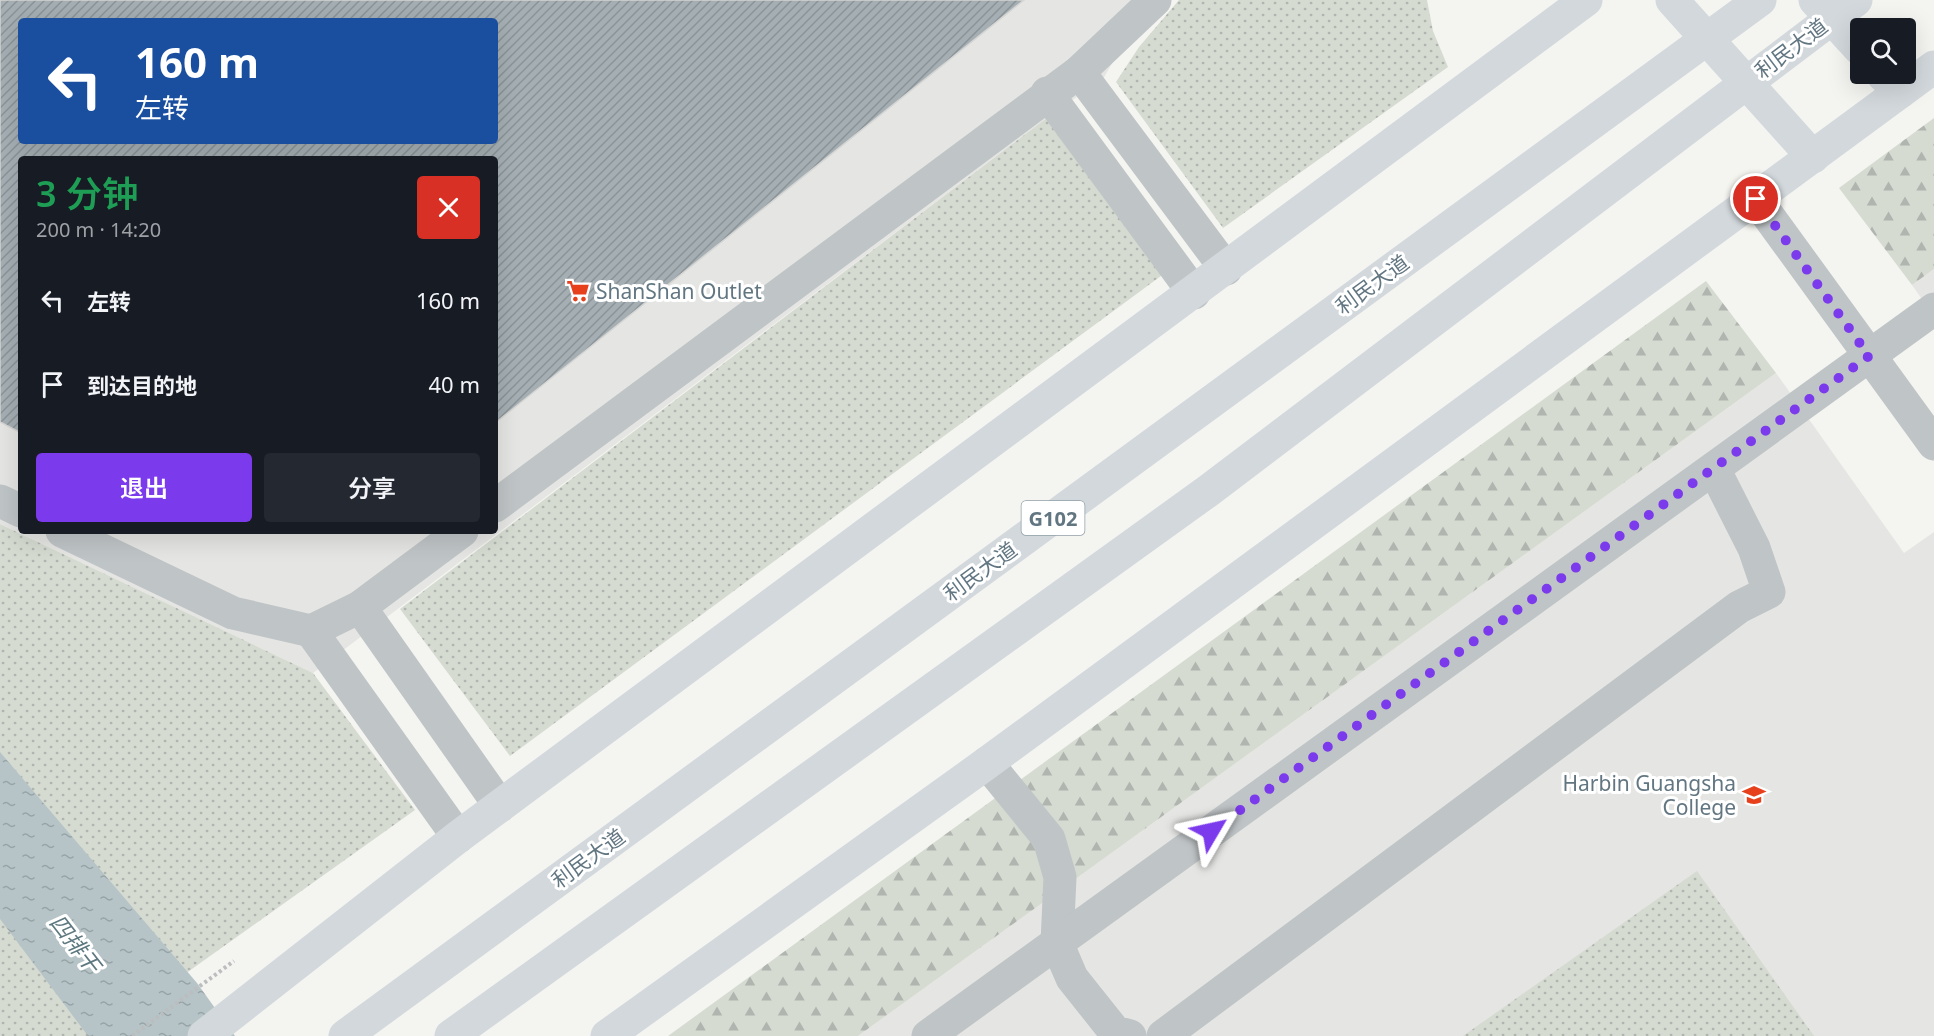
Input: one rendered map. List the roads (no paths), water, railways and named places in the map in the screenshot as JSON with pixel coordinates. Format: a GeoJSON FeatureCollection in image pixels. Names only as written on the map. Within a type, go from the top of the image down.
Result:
{"type":"FeatureCollection","features":[{"type":"Feature","properties":{"kind":"main road"},"geometry":{"type":"LineString","coordinates":[[204,1036],[458,837],[1586,0]]}},
{"type":"Feature","properties":{"kind":"main road"},"geometry":{"type":"LineString","coordinates":[[1672,0],[1744,83],[1813,157]]}},
{"type":"Feature","properties":{"kind":"main road","name":"利民大道"},"geometry":{"type":"LineString","coordinates":[[345,1036],[1760,0]]}},
{"type":"Feature","properties":{"kind":"main road"},"geometry":{"type":"LineString","coordinates":[[1834,6],[1850,33]]}},
{"type":"Feature","properties":{"kind":"main road","name":"利民大道"},"geometry":{"type":"LineString","coordinates":[[451,1036],[1208,491],[1744,83],[1834,6]]}},
{"type":"Feature","properties":{"kind":"main road"},"geometry":{"type":"LineString","coordinates":[[1916,74],[1934,67]]}},
{"type":"Feature","properties":{"kind":"main road"},"geometry":{"type":"LineString","coordinates":[[608,1036],[987,763],[1813,157],[1890,84]]}},
{"type":"Feature","properties":{"kind":"street"},"geometry":{"type":"LineString","coordinates":[[498,504],[1078,72],[1155,0]]}},
{"type":"Feature","properties":{"kind":"street"},"geometry":{"type":"LineString","coordinates":[[1078,72],[1226,269]]}},
{"type":"Feature","properties":{"kind":"street"},"geometry":{"type":"LineString","coordinates":[[1047,93],[1194,293]]}},
{"type":"Feature","properties":{"kind":"street"},"geometry":{"type":"LineString","coordinates":[[1756,199],[1934,444]]}},
{"type":"Feature","properties":{"kind":"street"},"geometry":{"type":"LineString","coordinates":[[928,1036],[1934,309]]}},
{"type":"Feature","properties":{"kind":"street"},"geometry":{"type":"LineString","coordinates":[[1163,1036],[1739,607],[1769,592],[1754,548],[1714,468]]}},
{"type":"Feature","properties":{"kind":"street"},"geometry":{"type":"LineString","coordinates":[[0,501],[18,510]]}},
{"type":"Feature","properties":{"kind":"street"},"geometry":{"type":"LineString","coordinates":[[68,534],[233,613],[311,631],[360,607],[458,534]]}},
{"type":"Feature","properties":{"kind":"street"},"geometry":{"type":"LineString","coordinates":[[360,607],[500,806]]}},
{"type":"Feature","properties":{"kind":"street"},"geometry":{"type":"LineString","coordinates":[[311,631],[458,837]]}},
{"type":"Feature","properties":{"kind":"street"},"geometry":{"type":"LineString","coordinates":[[987,763],[1049,839],[1060,877],[1057,943],[1072,978],[1115,1032],[1130,1036]]}},
{"type":"Feature","properties":{"kind":"water","name":"四排干"},"geometry":{"type":"Polygon","coordinates":[[[0,752],[197,983],[235,1036],[88,1036],[0,919],[0,752]]]}},
{"type":"Feature","properties":{"kind":"place","name":"ShanShan Outlet"},"geometry":{"type":"Point","coordinates":[578,291]}},
{"type":"Feature","properties":{"kind":"place","name":"Harbin Guangsha College"},"geometry":{"type":"Point","coordinates":[1754,795]}}]}
